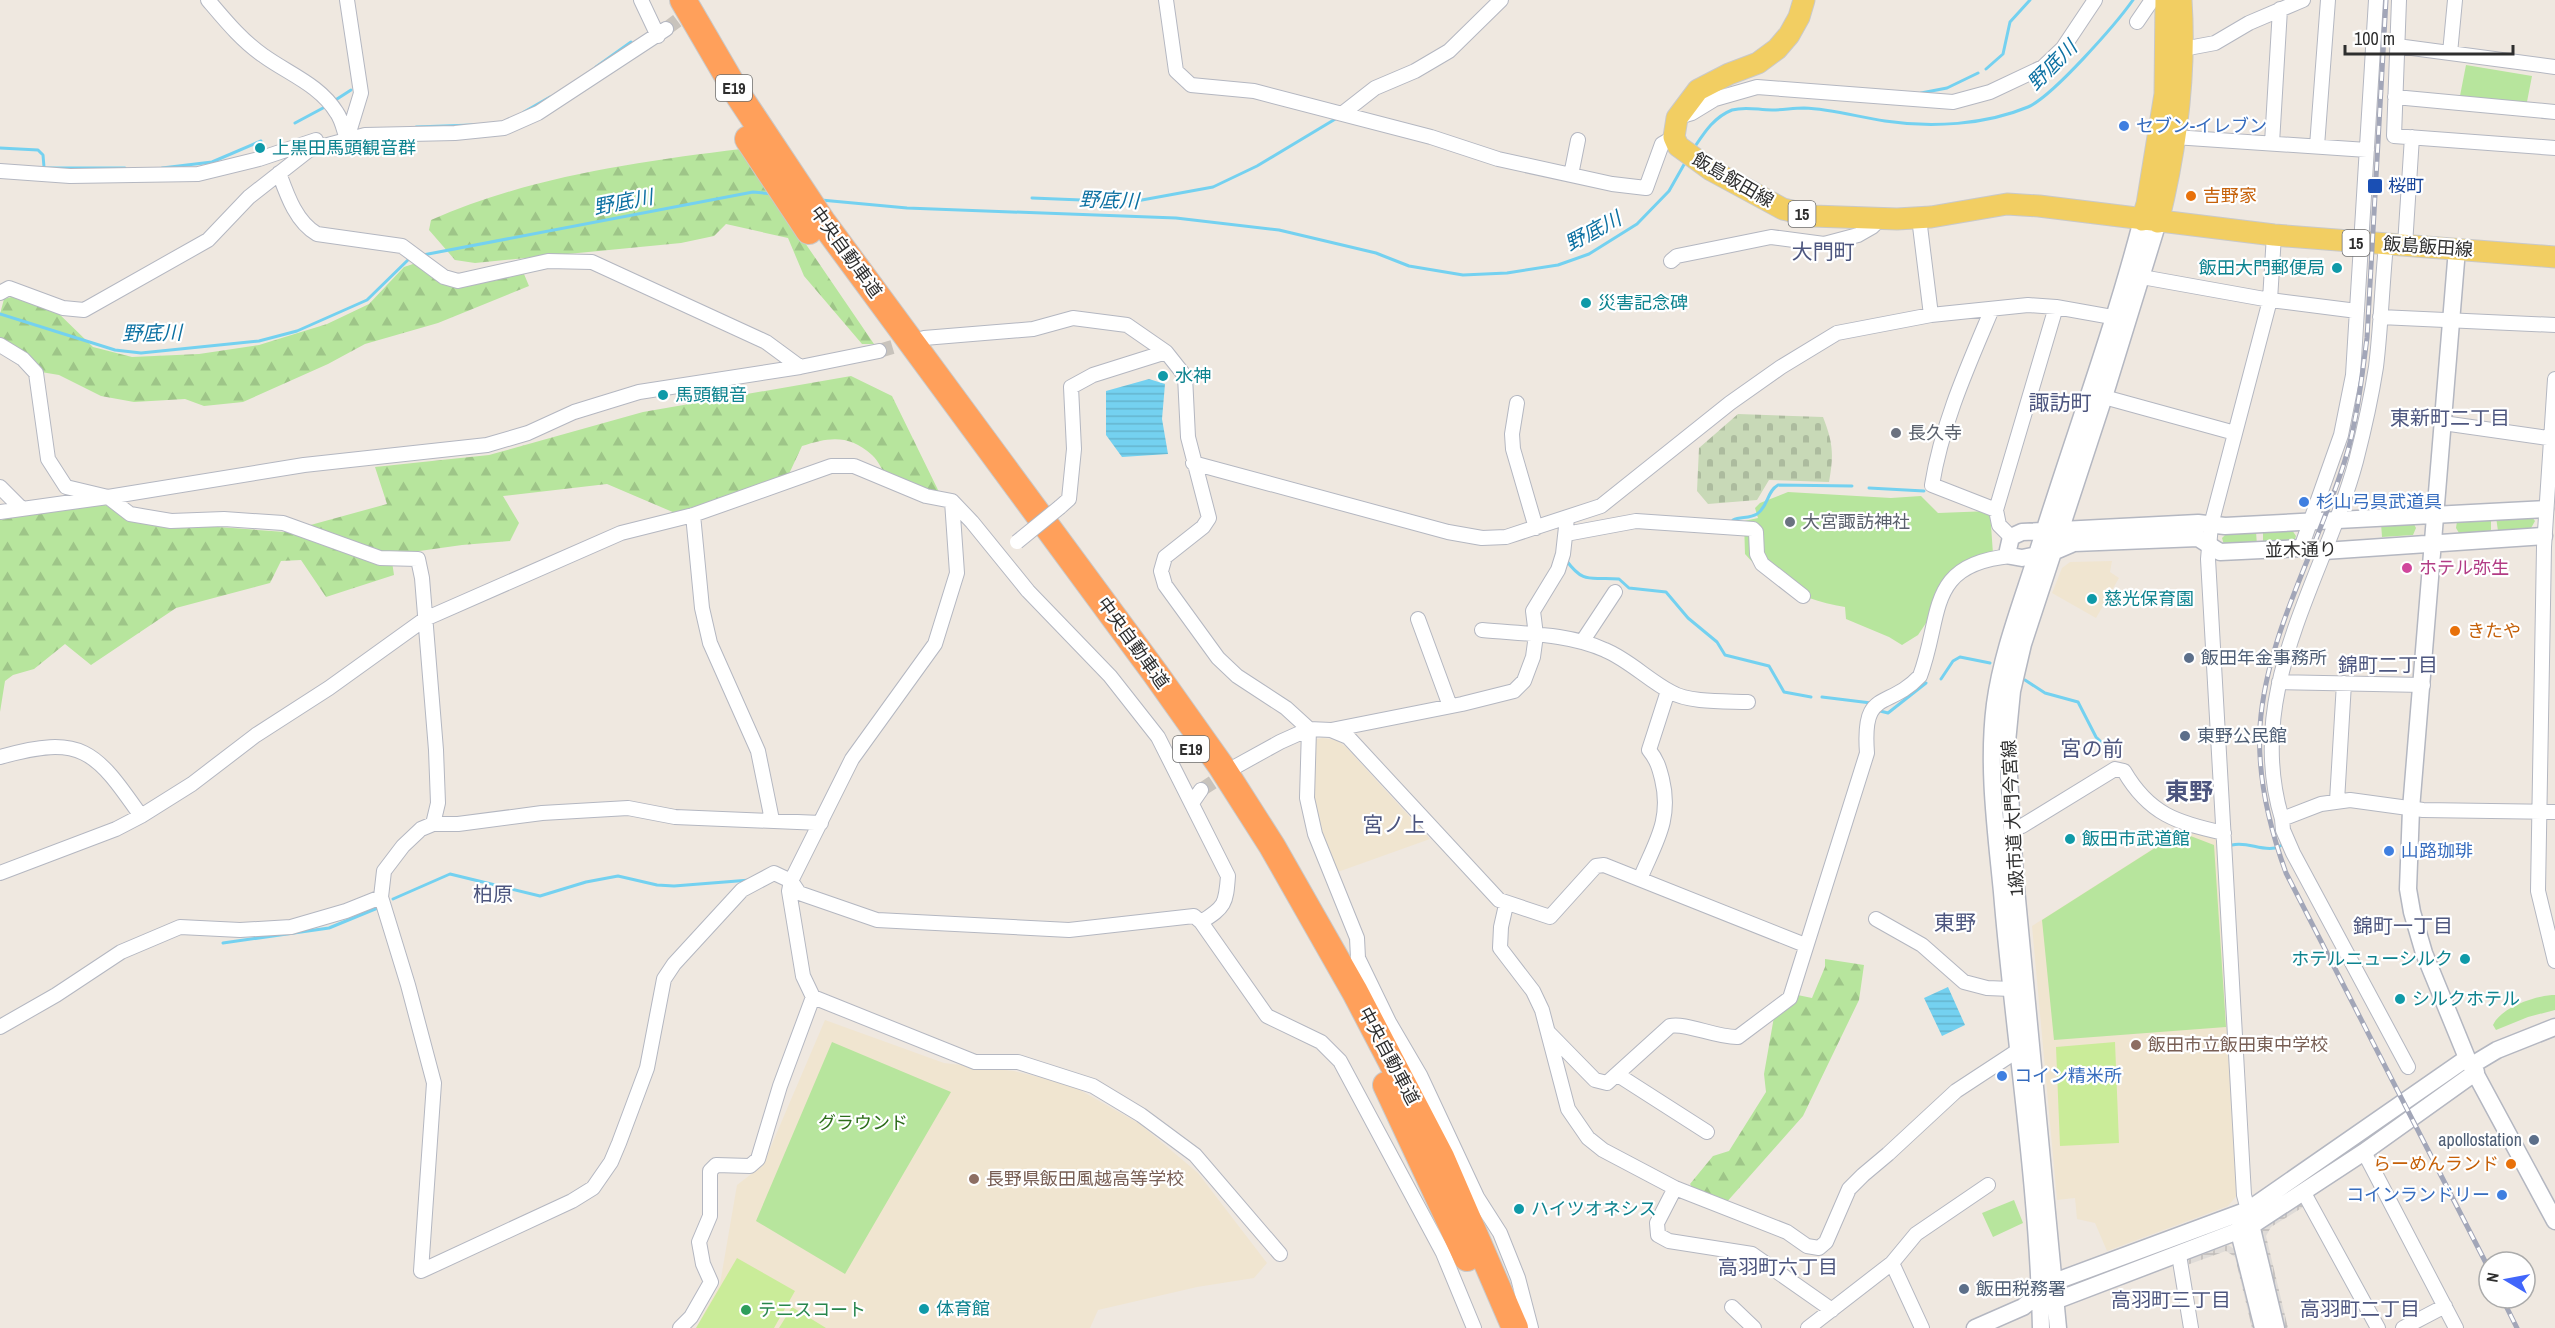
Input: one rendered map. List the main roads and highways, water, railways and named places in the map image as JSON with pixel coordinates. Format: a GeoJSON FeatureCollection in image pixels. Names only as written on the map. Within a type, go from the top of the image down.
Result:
{"type":"FeatureCollection","features":[{"type":"Feature","properties":{"kind":"highway","name":"中央自動車道"},"geometry":{"type":"LineString","coordinates":[[664,0],[711,81],[779,171],[812,221],[1197,758],[1288,906],[1354,1024],[1426,1168],[1496,1328]]}},
{"type":"Feature","properties":{"kind":"highway","name":"中央自動車道"},"geometry":{"type":"LineString","coordinates":[[683,0],[739,96],[779,171]]}},
{"type":"Feature","properties":{"kind":"highway","name":"中央自動車道"},"geometry":{"type":"LineString","coordinates":[[812,221],[1142,654],[1221,766],[1272,846],[1355,992],[1442,1157],[1515,1328]]}},
{"type":"Feature","properties":{"kind":"main road"},"geometry":{"type":"LineString","coordinates":[[2150,221],[2174,137],[2180,93],[2177,40],[2166,0]]}},
{"type":"Feature","properties":{"kind":"main road"},"geometry":{"type":"LineString","coordinates":[[2150,221],[2147,204],[2165,94],[2177,40],[2181,0]]}},
{"type":"Feature","properties":{"kind":"main road","name":"飯島飯田線"},"geometry":{"type":"LineString","coordinates":[[1809,1],[1789,35],[1777,49],[1758,63],[1729,74],[1698,90],[1676,134],[1697,161],[1783,209],[1832,219],[1879,220],[1919,218],[2007,204],[2274,235],[2555,257]]}},
{"type":"Feature","properties":{"kind":"water"},"geometry":{"type":"Polygon","coordinates":[[[1149,379],[1165,384],[1162,419],[1168,454],[1122,457],[1106,435],[1106,391],[1149,379]]]}},
{"type":"Feature","properties":{"kind":"water"},"geometry":{"type":"Polygon","coordinates":[[[1948,987],[1965,1025],[1942,1036],[1924,998],[1948,987]]]}},
{"type":"Feature","properties":{"kind":"waterway"},"geometry":{"type":"LineString","coordinates":[[1986,69],[2003,54],[2010,22],[2030,0]]}},
{"type":"Feature","properties":{"kind":"waterway","name":"野底川"},"geometry":{"type":"LineString","coordinates":[[1694,148],[1715,121],[1737,109],[1814,109],[1885,121],[1921,124],[1976,121],[2011,113],[2028,107],[2053,89],[2099,42],[2133,0]]}},
{"type":"Feature","properties":{"kind":"waterway"},"geometry":{"type":"LineString","coordinates":[[596,67],[631,42]]}},
{"type":"Feature","properties":{"kind":"waterway"},"geometry":{"type":"LineString","coordinates":[[1921,93],[1947,88],[1978,73]]}},
{"type":"Feature","properties":{"kind":"waterway"},"geometry":{"type":"LineString","coordinates":[[337,99],[351,90]]}},
{"type":"Feature","properties":{"kind":"waterway"},"geometry":{"type":"LineString","coordinates":[[524,112],[550,97]]}},
{"type":"Feature","properties":{"kind":"waterway"},"geometry":{"type":"LineString","coordinates":[[295,123],[323,108]]}},
{"type":"Feature","properties":{"kind":"waterway"},"geometry":{"type":"LineString","coordinates":[[1032,198],[1131,202],[1213,187],[1257,166],[1337,118]]}},
{"type":"Feature","properties":{"kind":"waterway"},"geometry":{"type":"LineString","coordinates":[[416,127],[472,125]]}},
{"type":"Feature","properties":{"kind":"waterway"},"geometry":{"type":"LineString","coordinates":[[162,168],[212,162],[261,141]]}},
{"type":"Feature","properties":{"kind":"waterway"},"geometry":{"type":"LineString","coordinates":[[0,148],[38,150],[43,155],[46,168],[125,168]]}},
{"type":"Feature","properties":{"kind":"waterway","name":"野底川"},"geometry":{"type":"LineString","coordinates":[[821,200],[907,208],[1176,218],[1279,230],[1376,253],[1409,266],[1463,275],[1507,273],[1558,265],[1589,254],[1637,224],[1669,191],[1686,161]]}},
{"type":"Feature","properties":{"kind":"waterway","name":"野底川"},"geometry":{"type":"LineString","coordinates":[[423,255],[753,192],[773,194]]}},
{"type":"Feature","properties":{"kind":"waterway","name":"野底川"},"geometry":{"type":"LineString","coordinates":[[0,314],[115,350],[141,353],[259,341],[297,331],[367,300],[411,257]]}},
{"type":"Feature","properties":{"kind":"waterway"},"geometry":{"type":"LineString","coordinates":[[1733,520],[1761,511],[1778,485],[1852,486]]}},
{"type":"Feature","properties":{"kind":"waterway"},"geometry":{"type":"LineString","coordinates":[[1869,488],[1924,491]]}},
{"type":"Feature","properties":{"kind":"waterway"},"geometry":{"type":"LineString","coordinates":[[1566,560],[1578,574],[1584,577],[1619,579],[1629,588],[1666,592],[1688,618],[1717,642],[1725,655],[1769,666],[1784,692],[1811,697]]}},
{"type":"Feature","properties":{"kind":"waterway"},"geometry":{"type":"LineString","coordinates":[[1941,679],[1953,661],[1960,657],[1990,663]]}},
{"type":"Feature","properties":{"kind":"waterway"},"geometry":{"type":"LineString","coordinates":[[2025,680],[2045,693],[2078,702],[2096,737],[2111,752]]}},
{"type":"Feature","properties":{"kind":"waterway"},"geometry":{"type":"LineString","coordinates":[[1880,711],[1888,713],[1926,683]]}},
{"type":"Feature","properties":{"kind":"waterway"},"geometry":{"type":"LineString","coordinates":[[1822,697],[1871,703]]}},
{"type":"Feature","properties":{"kind":"waterway"},"geometry":{"type":"LineString","coordinates":[[2232,845],[2275,848]]}},
{"type":"Feature","properties":{"kind":"waterway"},"geometry":{"type":"LineString","coordinates":[[2278,847],[2282,845]]}},
{"type":"Feature","properties":{"kind":"waterway"},"geometry":{"type":"LineString","coordinates":[[393,899],[450,874],[540,896],[586,882],[618,876],[657,885],[674,886],[750,880]]}},
{"type":"Feature","properties":{"kind":"waterway"},"geometry":{"type":"LineString","coordinates":[[223,943],[329,928],[380,907]]}},
{"type":"Feature","properties":{"kind":"tunnel"},"geometry":{"type":"LineString","coordinates":[[666,29],[693,9]]}},
{"type":"Feature","properties":{"kind":"tunnel"},"geometry":{"type":"LineString","coordinates":[[879,351],[913,341]]}},
{"type":"Feature","properties":{"kind":"tunnel"},"geometry":{"type":"LineString","coordinates":[[1201,790],[1230,771]]}},
{"type":"Feature","properties":{"kind":"railway"},"geometry":{"type":"LineString","coordinates":[[2386,0],[2367,338],[2357,408],[2348,450],[2337,484],[2284,620],[2273,655],[2260,726],[2260,763],[2274,837],[2286,873],[2479,1250]]}},
{"type":"Feature","properties":{"kind":"railway"},"geometry":{"type":"LineString","coordinates":[[2508,1310],[2517,1328]]}},
{"type":"Feature","properties":{"kind":"place","name":"セブン-イレブン"},"geometry":{"type":"Point","coordinates":[2124,126]}},
{"type":"Feature","properties":{"kind":"place","name":"上黒田馬頭観音群"},"geometry":{"type":"Point","coordinates":[260,148]}},
{"type":"Feature","properties":{"kind":"place","name":"桜町"},"geometry":{"type":"Point","coordinates":[2375,186]}},
{"type":"Feature","properties":{"kind":"place","name":"吉野家"},"geometry":{"type":"Point","coordinates":[2191,196]}},
{"type":"Feature","properties":{"kind":"place","name":"飯田大門郵便局"},"geometry":{"type":"Point","coordinates":[2337,268]}},
{"type":"Feature","properties":{"kind":"place","name":"災害記念碑"},"geometry":{"type":"Point","coordinates":[1586,303]}},
{"type":"Feature","properties":{"kind":"place","name":"水神"},"geometry":{"type":"Point","coordinates":[1163,376]}},
{"type":"Feature","properties":{"kind":"place","name":"馬頭観音"},"geometry":{"type":"Point","coordinates":[663,395]}},
{"type":"Feature","properties":{"kind":"place","name":"長久寺"},"geometry":{"type":"Point","coordinates":[1896,433]}},
{"type":"Feature","properties":{"kind":"place","name":"杉山弓具武道具"},"geometry":{"type":"Point","coordinates":[2304,502]}},
{"type":"Feature","properties":{"kind":"place","name":"大宮諏訪神社"},"geometry":{"type":"Point","coordinates":[1790,522]}},
{"type":"Feature","properties":{"kind":"place","name":"ホテル弥生"},"geometry":{"type":"Point","coordinates":[2407,568]}},
{"type":"Feature","properties":{"kind":"place","name":"慈光保育園"},"geometry":{"type":"Point","coordinates":[2092,599]}},
{"type":"Feature","properties":{"kind":"place","name":"きたや"},"geometry":{"type":"Point","coordinates":[2455,631]}},
{"type":"Feature","properties":{"kind":"place","name":"飯田年金事務所"},"geometry":{"type":"Point","coordinates":[2189,658]}},
{"type":"Feature","properties":{"kind":"place","name":"東野公民館"},"geometry":{"type":"Point","coordinates":[2185,736]}},
{"type":"Feature","properties":{"kind":"place","name":"飯田市武道館"},"geometry":{"type":"Point","coordinates":[2070,839]}},
{"type":"Feature","properties":{"kind":"place","name":"山路珈琲"},"geometry":{"type":"Point","coordinates":[2389,851]}},
{"type":"Feature","properties":{"kind":"place","name":"ホテルニューシルク"},"geometry":{"type":"Point","coordinates":[2465,959]}},
{"type":"Feature","properties":{"kind":"place","name":"シルクホテル"},"geometry":{"type":"Point","coordinates":[2400,999]}},
{"type":"Feature","properties":{"kind":"place","name":"飯田市立飯田東中学校"},"geometry":{"type":"Point","coordinates":[2136,1045]}},
{"type":"Feature","properties":{"kind":"place","name":"コイン精米所"},"geometry":{"type":"Point","coordinates":[2002,1076]}},
{"type":"Feature","properties":{"kind":"place","name":"apollostation"},"geometry":{"type":"Point","coordinates":[2534,1140]}},
{"type":"Feature","properties":{"kind":"place","name":"らーめんランド"},"geometry":{"type":"Point","coordinates":[2511,1164]}},
{"type":"Feature","properties":{"kind":"place","name":"長野県飯田風越高等学校"},"geometry":{"type":"Point","coordinates":[974,1179]}},
{"type":"Feature","properties":{"kind":"place","name":"コインランドリー"},"geometry":{"type":"Point","coordinates":[2502,1195]}},
{"type":"Feature","properties":{"kind":"place","name":"ハイツオネシス"},"geometry":{"type":"Point","coordinates":[1519,1209]}},
{"type":"Feature","properties":{"kind":"place","name":"飯田税務署"},"geometry":{"type":"Point","coordinates":[1964,1289]}},
{"type":"Feature","properties":{"kind":"place","name":"体育館"},"geometry":{"type":"Point","coordinates":[924,1309]}},
{"type":"Feature","properties":{"kind":"place","name":"テニスコート"},"geometry":{"type":"Point","coordinates":[746,1310]}},
{"type":"Feature","properties":{"kind":"district","name":"大門町"},"geometry":{"type":"Point","coordinates":[1823,252]}},
{"type":"Feature","properties":{"kind":"district","name":"諏訪町"},"geometry":{"type":"Point","coordinates":[2060,403]}},
{"type":"Feature","properties":{"kind":"district","name":"東新町二丁目"},"geometry":{"type":"Point","coordinates":[2450,418]}},
{"type":"Feature","properties":{"kind":"district","name":"錦町二丁目"},"geometry":{"type":"Point","coordinates":[2388,665]}},
{"type":"Feature","properties":{"kind":"district","name":"宮の前"},"geometry":{"type":"Point","coordinates":[2092,749]}},
{"type":"Feature","properties":{"kind":"district","name":"東野"},"geometry":{"type":"Point","coordinates":[2189,792]}},
{"type":"Feature","properties":{"kind":"district","name":"宮ノ上"},"geometry":{"type":"Point","coordinates":[1394,825]}},
{"type":"Feature","properties":{"kind":"district","name":"柏原"},"geometry":{"type":"Point","coordinates":[493,894]}},
{"type":"Feature","properties":{"kind":"district","name":"東野"},"geometry":{"type":"Point","coordinates":[1955,923]}},
{"type":"Feature","properties":{"kind":"district","name":"錦町一丁目"},"geometry":{"type":"Point","coordinates":[2403,926]}},
{"type":"Feature","properties":{"kind":"district","name":"高羽町六丁目"},"geometry":{"type":"Point","coordinates":[1778,1267]}},
{"type":"Feature","properties":{"kind":"district","name":"高羽町三丁目"},"geometry":{"type":"Point","coordinates":[2171,1300]}},
{"type":"Feature","properties":{"kind":"district","name":"高羽町二丁目"},"geometry":{"type":"Point","coordinates":[2360,1309]}},
{"type":"Feature","properties":{"kind":"park label","name":"グラウンド"},"geometry":{"type":"Point","coordinates":[863,1123]}}]}
